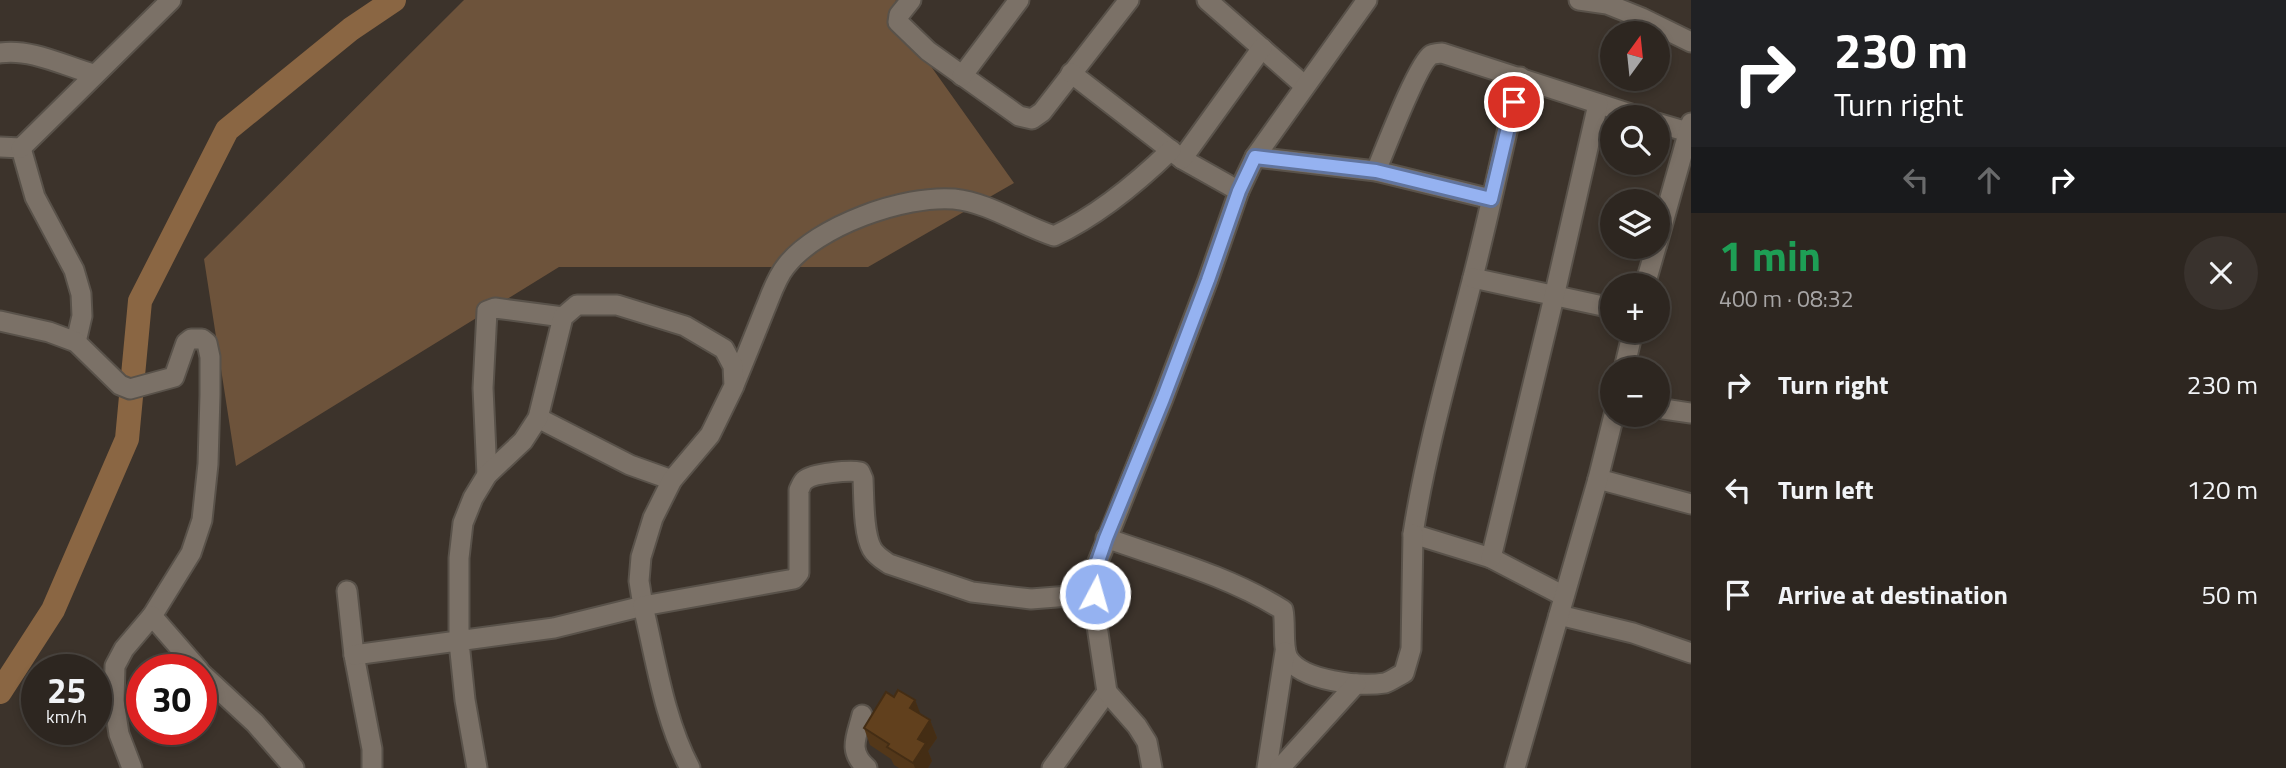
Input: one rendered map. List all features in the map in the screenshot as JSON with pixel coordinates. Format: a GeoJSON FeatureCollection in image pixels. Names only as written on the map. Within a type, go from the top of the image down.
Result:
{"type":"FeatureCollection","features":[{"type":"Feature","properties":{"kind":"street"},"geometry":{"type":"LineString","coordinates":[[0,147],[21,148],[171,0]]}},
{"type":"Feature","properties":{"kind":"street"},"geometry":{"type":"LineString","coordinates":[[911,0],[899,15],[898,22],[928,51],[962,76],[1019,116],[1032,119],[1042,113],[1129,0]]}},
{"type":"Feature","properties":{"kind":"street"},"geometry":{"type":"LineString","coordinates":[[962,76],[1019,0]]}},
{"type":"Feature","properties":{"kind":"street"},"geometry":{"type":"LineString","coordinates":[[1207,0],[1305,86]]}},
{"type":"Feature","properties":{"kind":"street"},"geometry":{"type":"LineString","coordinates":[[1153,768],[1147,742],[1137,726],[1107,692],[1097,626],[1097,564],[1163,399],[1239,191],[1255,157],[1367,0]]}},
{"type":"Feature","properties":{"kind":"street"},"geometry":{"type":"LineString","coordinates":[[1579,0],[1609,2],[1691,42]]}},
{"type":"Feature","properties":{"kind":"street"},"geometry":{"type":"LineString","coordinates":[[690,768],[678,743],[643,607],[639,581],[641,557],[653,518],[672,480],[710,435],[785,268],[797,254],[821,237],[862,216],[923,200],[956,199],[1003,213],[1054,236],[1099,209],[1152,169],[1177,155],[1262,48]]}},
{"type":"Feature","properties":{"kind":"street"},"geometry":{"type":"LineString","coordinates":[[0,53],[39,57],[93,75]]}},
{"type":"Feature","properties":{"kind":"street"},"geometry":{"type":"LineString","coordinates":[[1376,171],[1404,104],[1425,61],[1432,54],[1442,53],[1601,105]]}},
{"type":"Feature","properties":{"kind":"street"},"geometry":{"type":"LineString","coordinates":[[1071,73],[1177,155],[1239,191]]}},
{"type":"Feature","properties":{"kind":"street"},"geometry":{"type":"LineString","coordinates":[[1285,652],[1289,661],[1299,669],[1327,680],[1356,684],[1387,682],[1404,673],[1411,649],[1413,534],[1430,447],[1520,77]]}},
{"type":"Feature","properties":{"kind":"street"},"geometry":{"type":"LineString","coordinates":[[1491,558],[1598,104]]}},
{"type":"Feature","properties":{"kind":"street"},"geometry":{"type":"LineString","coordinates":[[1670,124],[1690,128],[1670,199]]}},
{"type":"Feature","properties":{"kind":"street"},"geometry":{"type":"LineString","coordinates":[[21,148],[35,197],[74,270],[81,294],[82,316],[76,342]]}},
{"type":"Feature","properties":{"kind":"street"},"geometry":{"type":"LineString","coordinates":[[1255,157],[1376,171],[1491,199]]}},
{"type":"Feature","properties":{"kind":"street"},"geometry":{"type":"LineString","coordinates":[[1473,278],[1600,306]]}},
{"type":"Feature","properties":{"kind":"street"},"geometry":{"type":"LineString","coordinates":[[477,768],[458,642],[459,558],[463,523],[473,498],[487,475],[523,441],[538,418],[563,317],[577,305],[617,305],[685,326],[724,349],[733,366],[734,386]]}},
{"type":"Feature","properties":{"kind":"street"},"geometry":{"type":"LineString","coordinates":[[487,475],[483,388],[487,311],[495,308],[563,317]]}},
{"type":"Feature","properties":{"kind":"street"},"geometry":{"type":"LineString","coordinates":[[0,321],[49,332],[76,342],[120,385],[130,389],[174,377],[186,343],[191,339],[207,343],[210,357],[210,395],[208,464],[202,520],[191,553],[152,616],[124,649],[115,666],[114,701],[119,734],[132,768]]}},
{"type":"Feature","properties":{"kind":"street"},"geometry":{"type":"LineString","coordinates":[[1670,410],[1691,413]]}},
{"type":"Feature","properties":{"kind":"street"},"geometry":{"type":"LineString","coordinates":[[538,418],[630,465],[672,480]]}},
{"type":"Feature","properties":{"kind":"street"},"geometry":{"type":"LineString","coordinates":[[1515,768],[1611,427]]}},
{"type":"Feature","properties":{"kind":"street"},"geometry":{"type":"LineString","coordinates":[[354,655],[554,628],[643,607],[794,579],[799,573],[799,489],[803,481],[811,476],[853,470],[860,472],[863,479],[871,548],[889,564],[972,592],[1031,598],[1095,594]]}},
{"type":"Feature","properties":{"kind":"street"},"geometry":{"type":"LineString","coordinates":[[1598,479],[1691,504]]}},
{"type":"Feature","properties":{"kind":"street"},"geometry":{"type":"LineString","coordinates":[[1413,534],[1491,558],[1564,596]]}},
{"type":"Feature","properties":{"kind":"street"},"geometry":{"type":"LineString","coordinates":[[1106,538],[1240,586],[1283,610],[1286,622],[1285,652],[1268,768]]}},
{"type":"Feature","properties":{"kind":"street"},"geometry":{"type":"LineString","coordinates":[[347,591],[354,655],[372,749],[372,768]]}},
{"type":"Feature","properties":{"kind":"street"},"geometry":{"type":"LineString","coordinates":[[1559,615],[1633,633],[1691,653]]}},
{"type":"Feature","properties":{"kind":"street"},"geometry":{"type":"LineString","coordinates":[[152,616],[185,654]]}},
{"type":"Feature","properties":{"kind":"street"},"geometry":{"type":"LineString","coordinates":[[1280,768],[1356,684]]}},
{"type":"Feature","properties":{"kind":"street"},"geometry":{"type":"LineString","coordinates":[[217,688],[255,723],[294,768]]}},
{"type":"Feature","properties":{"kind":"street"},"geometry":{"type":"LineString","coordinates":[[1052,768],[1107,692]]}},
{"type":"Feature","properties":{"kind":"street"},"geometry":{"type":"LineString","coordinates":[[862,715],[854,747],[858,760],[867,768]]}},
{"type":"Feature","properties":{"kind":"shaded area"},"geometry":{"type":"Polygon","coordinates":[[[464,0],[896,0],[893,13],[1014,183],[868,267],[559,267],[236,466],[204,259],[464,0]]]}},
{"type":"Feature","properties":{"kind":"building"},"geometry":{"type":"Polygon","coordinates":[[[898,690],[915,700],[910,708],[930,720],[918,739],[926,743],[913,763],[864,728],[886,692],[894,697],[898,690]]]}},
{"type":"Feature","properties":{"kind":"waterway"},"geometry":{"type":"LineString","coordinates":[[0,692],[53,610],[127,439],[140,301],[227,130],[351,29],[394,0]]}},
{"type":"Feature","properties":{"kind":"route"},"geometry":{"type":"LineString","coordinates":[[1095,594],[1097,564],[1106,538],[1163,399],[1239,191],[1255,157],[1376,171],[1491,199],[1514,102]]}}]}
